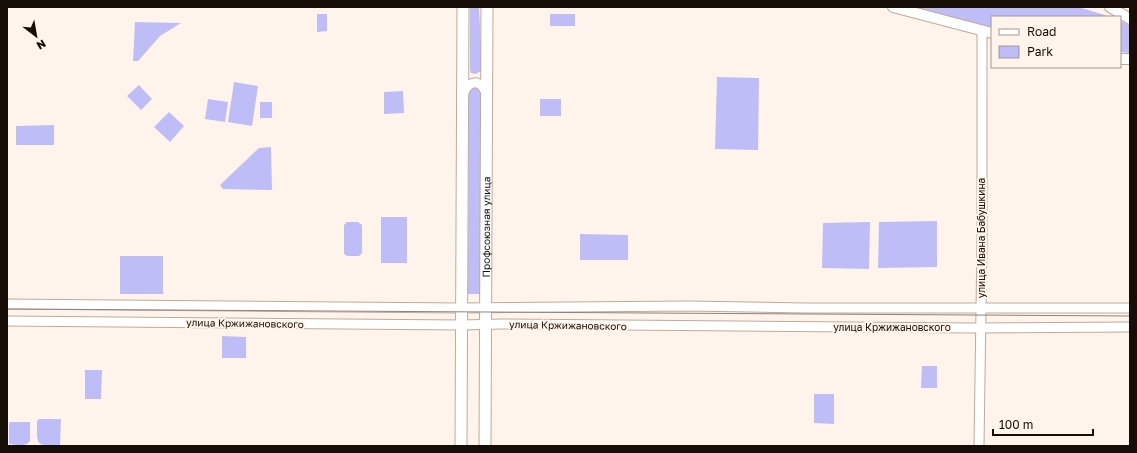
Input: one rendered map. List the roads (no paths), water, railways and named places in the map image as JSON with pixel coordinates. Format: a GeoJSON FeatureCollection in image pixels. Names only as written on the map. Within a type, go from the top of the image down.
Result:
{"type":"FeatureCollection","features":[{"type":"Feature","properties":{"kind":"main road"},"geometry":{"type":"LineString","coordinates":[[461,446],[463,7]]}},
{"type":"Feature","properties":{"kind":"main road","name":"Профсоюзная улица"},"geometry":{"type":"LineString","coordinates":[[486,446],[487,7]]}},
{"type":"Feature","properties":{"kind":"main road"},"geometry":{"type":"LineString","coordinates":[[895,7],[987,32]]}},
{"type":"Feature","properties":{"kind":"main road"},"geometry":{"type":"LineString","coordinates":[[1110,7],[1130,19]]}},
{"type":"Feature","properties":{"kind":"street","name":"улица Ивана Бабушкина"},"geometry":{"type":"LineString","coordinates":[[979,446],[980,328],[987,32]]}},
{"type":"Feature","properties":{"kind":"street"},"geometry":{"type":"LineString","coordinates":[[462,95],[467,86],[479,83],[482,85],[487,96]]}},
{"type":"Feature","properties":{"kind":"street","name":"улица Кржижановского"},"geometry":{"type":"LineString","coordinates":[[7,304],[461,308],[698,306],[804,308],[1130,308]]}},
{"type":"Feature","properties":{"kind":"street"},"geometry":{"type":"LineString","coordinates":[[68,304],[68,322]]}},
{"type":"Feature","properties":{"kind":"street","name":"улица Кржижановского"},"geometry":{"type":"LineString","coordinates":[[7,321],[980,328],[1130,327]]}},
{"type":"Feature","properties":{"kind":"tram line"},"geometry":{"type":"LineString","coordinates":[[7,309],[1130,316]]}}]}
